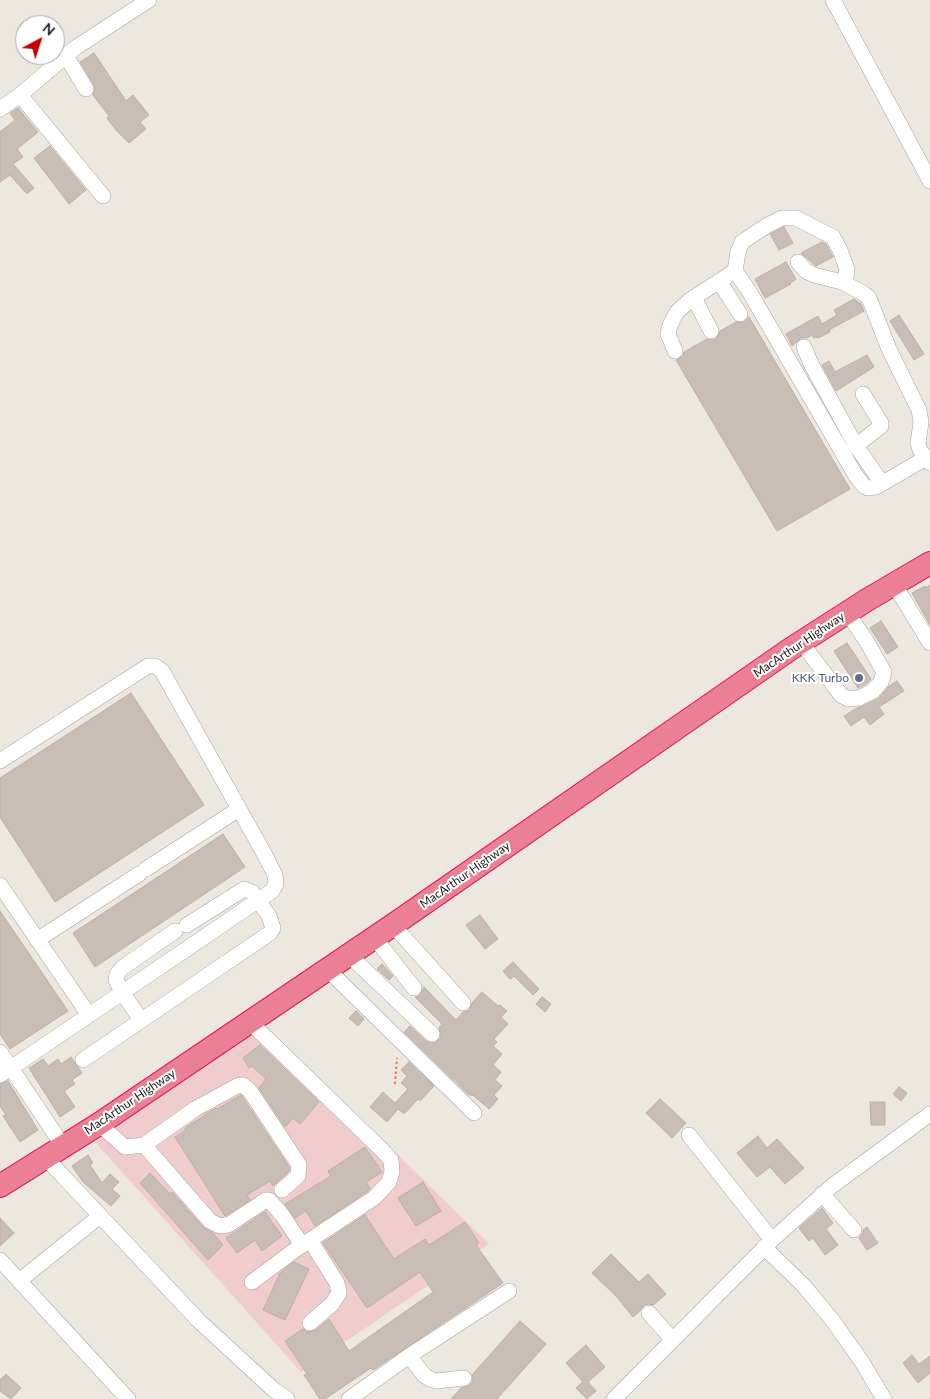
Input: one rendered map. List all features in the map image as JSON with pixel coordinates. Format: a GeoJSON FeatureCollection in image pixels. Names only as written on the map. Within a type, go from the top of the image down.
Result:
{"type":"FeatureCollection","features":[{"type":"Feature","properties":{"kind":"highway","name":"MacArthur Highway"},"geometry":{"type":"LineString","coordinates":[[0,1186],[99,1124],[349,955],[801,642],[847,612],[930,563]]}},
{"type":"Feature","properties":{"kind":"street"},"geometry":{"type":"LineString","coordinates":[[0,109],[20,95],[66,56],[112,23],[149,0]]}},
{"type":"Feature","properties":{"kind":"street"},"geometry":{"type":"LineString","coordinates":[[833,0],[930,181]]}},
{"type":"Feature","properties":{"kind":"street"},"geometry":{"type":"LineString","coordinates":[[66,56],[86,89]]}},
{"type":"Feature","properties":{"kind":"street"},"geometry":{"type":"LineString","coordinates":[[20,95],[103,196]]}},
{"type":"Feature","properties":{"kind":"street"},"geometry":{"type":"LineString","coordinates":[[798,262],[806,271],[845,283],[869,298],[889,349],[919,410],[921,422],[918,443],[920,450],[928,460],[876,487],[868,488],[864,486],[856,476],[749,291],[735,271],[738,252],[742,242],[766,226],[782,218],[796,218],[833,237],[847,269],[845,283]]}},
{"type":"Feature","properties":{"kind":"street"},"geometry":{"type":"LineString","coordinates":[[675,351],[668,334],[678,312],[694,298],[735,271]]}},
{"type":"Feature","properties":{"kind":"street"},"geometry":{"type":"LineString","coordinates":[[719,281],[740,314]]}},
{"type":"Feature","properties":{"kind":"street"},"geometry":{"type":"LineString","coordinates":[[694,298],[711,331]]}},
{"type":"Feature","properties":{"kind":"street"},"geometry":{"type":"LineString","coordinates":[[804,347],[811,364],[856,446],[882,483]]}},
{"type":"Feature","properties":{"kind":"street"},"geometry":{"type":"LineString","coordinates":[[856,446],[881,426],[863,394]]}},
{"type":"Feature","properties":{"kind":"street"},"geometry":{"type":"LineString","coordinates":[[894,584],[930,643]]}},
{"type":"Feature","properties":{"kind":"street"},"geometry":{"type":"LineString","coordinates":[[801,642],[841,695],[848,699],[859,698],[873,691],[881,682],[884,672],[847,612]]}},
{"type":"Feature","properties":{"kind":"street"},"geometry":{"type":"LineString","coordinates":[[0,761],[148,666],[155,666],[162,670],[239,808],[274,875],[275,888],[5,1072]]}},
{"type":"Feature","properties":{"kind":"street"},"geometry":{"type":"LineString","coordinates":[[37,940],[239,808]]}},
{"type":"Feature","properties":{"kind":"street"},"geometry":{"type":"LineString","coordinates":[[82,1060],[142,1020],[270,933],[273,923],[252,892],[244,888],[122,968],[117,974],[116,980],[122,992],[142,1020]]}},
{"type":"Feature","properties":{"kind":"street"},"geometry":{"type":"LineString","coordinates":[[2,891],[88,1016]]}},
{"type":"Feature","properties":{"kind":"street"},"geometry":{"type":"LineString","coordinates":[[393,925],[463,1003]]}},
{"type":"Feature","properties":{"kind":"street"},"geometry":{"type":"LineString","coordinates":[[374,937],[414,988]]}},
{"type":"Feature","properties":{"kind":"street"},"geometry":{"type":"LineString","coordinates":[[349,955],[432,1034]]}},
{"type":"Feature","properties":{"kind":"street"},"geometry":{"type":"LineString","coordinates":[[326,969],[474,1113]]}},
{"type":"Feature","properties":{"kind":"street"},"geometry":{"type":"LineString","coordinates":[[250,1022],[391,1160],[392,1172],[389,1182],[374,1198],[252,1282]]}},
{"type":"Feature","properties":{"kind":"street"},"geometry":{"type":"LineString","coordinates":[[0,1052],[5,1072],[54,1151],[100,1216],[198,1320],[274,1390],[287,1399]]}},
{"type":"Feature","properties":{"kind":"street"},"geometry":{"type":"LineString","coordinates":[[99,1124],[125,1147],[144,1144],[195,1109],[237,1086],[243,1085],[250,1091],[299,1165],[298,1176],[276,1194],[228,1225],[220,1226],[210,1221],[144,1144]]}},
{"type":"Feature","properties":{"kind":"street"},"geometry":{"type":"LineString","coordinates":[[620,1397],[672,1339],[768,1243],[822,1194],[930,1114]]}},
{"type":"Feature","properties":{"kind":"street"},"geometry":{"type":"LineString","coordinates":[[689,1135],[768,1243],[833,1321],[862,1362],[884,1399]]}},
{"type":"Feature","properties":{"kind":"street"},"geometry":{"type":"LineString","coordinates":[[276,1194],[283,1216],[306,1243],[339,1288],[339,1293],[332,1304],[310,1323]]}},
{"type":"Feature","properties":{"kind":"street"},"geometry":{"type":"LineString","coordinates":[[822,1194],[854,1230]]}},
{"type":"Feature","properties":{"kind":"street"},"geometry":{"type":"LineString","coordinates":[[20,1281],[100,1216]]}},
{"type":"Feature","properties":{"kind":"street"},"geometry":{"type":"LineString","coordinates":[[0,1260],[128,1399]]}},
{"type":"Feature","properties":{"kind":"street"},"geometry":{"type":"LineString","coordinates":[[349,1399],[409,1356],[509,1291]]}},
{"type":"Feature","properties":{"kind":"street"},"geometry":{"type":"LineString","coordinates":[[649,1313],[672,1339]]}},
{"type":"Feature","properties":{"kind":"street"},"geometry":{"type":"LineString","coordinates":[[409,1356],[424,1375],[430,1379],[437,1381],[464,1378]]}},
{"type":"Feature","properties":{"kind":"path"},"geometry":{"type":"LineString","coordinates":[[395,1084],[398,1038]]}},
{"type":"Feature","properties":{"kind":"shaded area"},"geometry":{"type":"Polygon","coordinates":[[[265,1025],[489,1244],[301,1372],[95,1142],[265,1025]]]}},
{"type":"Feature","properties":{"kind":"building"},"geometry":{"type":"Polygon","coordinates":[[[94,53],[126,101],[133,95],[149,115],[140,122],[146,129],[129,143],[107,118],[109,116],[93,95],[94,85],[80,62],[94,53]]]}},
{"type":"Feature","properties":{"kind":"building"},"geometry":{"type":"Polygon","coordinates":[[[18,108],[38,132],[17,149],[23,157],[13,164],[34,188],[27,194],[10,175],[0,182],[0,132],[15,120],[10,113],[18,108]]]}},
{"type":"Feature","properties":{"kind":"building"},"geometry":{"type":"Polygon","coordinates":[[[50,146],[86,190],[69,204],[34,158],[50,146]]]}},
{"type":"Feature","properties":{"kind":"building"},"geometry":{"type":"Polygon","coordinates":[[[784,227],[793,243],[779,250],[770,234],[784,227]]]}},
{"type":"Feature","properties":{"kind":"building"},"geometry":{"type":"Polygon","coordinates":[[[822,242],[826,244],[833,257],[816,266],[801,253],[822,242]]]}},
{"type":"Feature","properties":{"kind":"building"},"geometry":{"type":"Polygon","coordinates":[[[786,262],[796,279],[791,284],[765,298],[755,279],[786,262]]]}},
{"type":"Feature","properties":{"kind":"building"},"geometry":{"type":"Polygon","coordinates":[[[854,299],[861,304],[864,311],[818,338],[814,338],[812,335],[807,338],[801,338],[792,346],[786,334],[818,316],[822,324],[837,315],[834,310],[854,299]]]}},
{"type":"Feature","properties":{"kind":"building"},"geometry":{"type":"Polygon","coordinates":[[[899,315],[924,354],[914,360],[890,321],[899,315]]]}},
{"type":"Feature","properties":{"kind":"building"},"geometry":{"type":"Polygon","coordinates":[[[749,317],[850,489],[777,531],[676,360],[682,357],[684,352],[707,339],[716,339],[720,331],[736,322],[745,322],[749,317]]]}},
{"type":"Feature","properties":{"kind":"building"},"geometry":{"type":"Polygon","coordinates":[[[867,355],[874,367],[836,391],[822,365],[829,361],[835,372],[867,355]]]}},
{"type":"Feature","properties":{"kind":"building"},"geometry":{"type":"Polygon","coordinates":[[[930,585],[930,625],[912,593],[930,585]]]}},
{"type":"Feature","properties":{"kind":"building"},"geometry":{"type":"Polygon","coordinates":[[[881,621],[898,647],[887,654],[870,628],[881,621]]]}},
{"type":"Feature","properties":{"kind":"building"},"geometry":{"type":"Polygon","coordinates":[[[847,643],[871,679],[858,688],[834,651],[847,643]]]}},
{"type":"Feature","properties":{"kind":"building"},"geometry":{"type":"Polygon","coordinates":[[[897,681],[904,691],[879,707],[884,714],[870,725],[864,717],[851,726],[844,716],[878,699],[889,686],[897,681]]]}},
{"type":"Feature","properties":{"kind":"building"},"geometry":{"type":"Polygon","coordinates":[[[131,693],[204,805],[55,902],[0,817],[0,778],[131,693]]]}},
{"type":"Feature","properties":{"kind":"building"},"geometry":{"type":"Polygon","coordinates":[[[223,834],[245,867],[95,967],[73,933],[223,834]]]}},
{"type":"Feature","properties":{"kind":"building"},"geometry":{"type":"Polygon","coordinates":[[[0,911],[68,1011],[10,1049],[0,1034],[0,911]]]}},
{"type":"Feature","properties":{"kind":"building"},"geometry":{"type":"Polygon","coordinates":[[[480,915],[498,939],[485,949],[466,925],[480,915]]]}},
{"type":"Feature","properties":{"kind":"building"},"geometry":{"type":"Polygon","coordinates":[[[513,962],[539,989],[533,995],[514,976],[510,979],[503,971],[513,962]]]}},
{"type":"Feature","properties":{"kind":"building"},"geometry":{"type":"Polygon","coordinates":[[[382,964],[393,976],[389,980],[377,969],[382,964]]]}},
{"type":"Feature","properties":{"kind":"building"},"geometry":{"type":"Polygon","coordinates":[[[424,987],[456,1020],[463,1012],[470,1010],[472,1003],[482,992],[507,1011],[501,1017],[508,1024],[494,1039],[497,1042],[493,1046],[502,1054],[493,1065],[501,1072],[495,1080],[502,1086],[494,1095],[498,1099],[489,1109],[473,1095],[468,1094],[404,1032],[410,1026],[430,1043],[435,1043],[441,1037],[439,1028],[442,1024],[415,997],[420,995],[424,987]]]}},
{"type":"Feature","properties":{"kind":"building"},"geometry":{"type":"Polygon","coordinates":[[[542,997],[551,1004],[545,1012],[536,1004],[542,997]]]}},
{"type":"Feature","properties":{"kind":"building"},"geometry":{"type":"Polygon","coordinates":[[[356,1011],[364,1019],[358,1026],[349,1018],[356,1011]]]}},
{"type":"Feature","properties":{"kind":"building"},"geometry":{"type":"Polygon","coordinates":[[[260,1045],[319,1102],[300,1124],[293,1118],[285,1127],[259,1088],[266,1079],[252,1066],[249,1068],[243,1058],[260,1045]]]}},
{"type":"Feature","properties":{"kind":"building"},"geometry":{"type":"Polygon","coordinates":[[[71,1057],[82,1073],[72,1080],[75,1084],[64,1091],[75,1107],[60,1117],[29,1068],[43,1059],[48,1066],[58,1059],[61,1064],[71,1057]]]}},
{"type":"Feature","properties":{"kind":"building"},"geometry":{"type":"Polygon","coordinates":[[[409,1062],[434,1086],[404,1114],[398,1109],[387,1122],[370,1107],[383,1092],[395,1103],[408,1089],[401,1083],[407,1076],[401,1070],[409,1062]]]}},
{"type":"Feature","properties":{"kind":"building"},"geometry":{"type":"Polygon","coordinates":[[[8,1081],[38,1130],[20,1142],[3,1116],[6,1115],[0,1106],[0,1084],[8,1081]]]}},
{"type":"Feature","properties":{"kind":"building"},"geometry":{"type":"Polygon","coordinates":[[[899,1087],[907,1093],[901,1101],[893,1094],[899,1087]]]}},
{"type":"Feature","properties":{"kind":"building"},"geometry":{"type":"Polygon","coordinates":[[[241,1095],[289,1167],[289,1171],[273,1186],[270,1181],[247,1195],[250,1200],[225,1216],[175,1137],[204,1115],[241,1095]]]}},
{"type":"Feature","properties":{"kind":"building"},"geometry":{"type":"Polygon","coordinates":[[[660,1099],[686,1123],[672,1138],[646,1113],[660,1099]]]}},
{"type":"Feature","properties":{"kind":"building"},"geometry":{"type":"Polygon","coordinates":[[[870,1102],[885,1102],[885,1125],[871,1125],[870,1102]]]}},
{"type":"Feature","properties":{"kind":"building"},"geometry":{"type":"Polygon","coordinates":[[[758,1136],[767,1148],[777,1139],[804,1168],[785,1184],[770,1167],[757,1177],[737,1153],[758,1136]]]}},
{"type":"Feature","properties":{"kind":"building"},"geometry":{"type":"Polygon","coordinates":[[[365,1147],[382,1172],[366,1182],[370,1188],[368,1191],[315,1226],[306,1211],[295,1218],[285,1204],[331,1176],[328,1171],[365,1147]]]}},
{"type":"Feature","properties":{"kind":"building"},"geometry":{"type":"Polygon","coordinates":[[[88,1155],[93,1163],[90,1165],[102,1183],[110,1174],[119,1182],[112,1189],[120,1196],[111,1206],[83,1182],[72,1166],[88,1155]]]}},
{"type":"Feature","properties":{"kind":"building"},"geometry":{"type":"Polygon","coordinates":[[[150,1173],[170,1194],[172,1192],[203,1227],[213,1233],[223,1245],[208,1260],[140,1183],[150,1173]]]}},
{"type":"Feature","properties":{"kind":"building"},"geometry":{"type":"Polygon","coordinates":[[[423,1182],[441,1211],[416,1226],[398,1198],[423,1182]]]}},
{"type":"Feature","properties":{"kind":"building"},"geometry":{"type":"Polygon","coordinates":[[[822,1208],[833,1223],[826,1229],[838,1245],[825,1255],[813,1238],[809,1241],[799,1228],[822,1208]]]}},
{"type":"Feature","properties":{"kind":"building"},"geometry":{"type":"Polygon","coordinates":[[[265,1212],[282,1236],[262,1251],[255,1240],[237,1253],[226,1238],[265,1212]]]}},
{"type":"Feature","properties":{"kind":"building"},"geometry":{"type":"Polygon","coordinates":[[[365,1215],[394,1259],[425,1239],[429,1245],[465,1222],[479,1243],[476,1245],[503,1283],[373,1370],[371,1368],[325,1399],[320,1399],[304,1375],[307,1374],[285,1341],[303,1329],[307,1332],[316,1330],[329,1319],[349,1351],[433,1292],[420,1272],[367,1308],[323,1243],[365,1215]]]}},
{"type":"Feature","properties":{"kind":"building"},"geometry":{"type":"Polygon","coordinates":[[[0,1218],[14,1233],[0,1246],[0,1218]]]}},
{"type":"Feature","properties":{"kind":"building"},"geometry":{"type":"Polygon","coordinates":[[[867,1227],[878,1243],[867,1250],[859,1238],[867,1227]]]}},
{"type":"Feature","properties":{"kind":"building"},"geometry":{"type":"Polygon","coordinates":[[[611,1254],[639,1282],[648,1274],[666,1294],[653,1305],[643,1306],[633,1317],[616,1296],[592,1273],[611,1254]]]}},
{"type":"Feature","properties":{"kind":"building"},"geometry":{"type":"Polygon","coordinates":[[[294,1262],[309,1269],[285,1320],[263,1310],[280,1273],[294,1262]]]}},
{"type":"Feature","properties":{"kind":"building"},"geometry":{"type":"Polygon","coordinates":[[[520,1321],[546,1344],[497,1399],[451,1399],[461,1388],[470,1385],[473,1381],[472,1375],[520,1321]]]}},
{"type":"Feature","properties":{"kind":"building"},"geometry":{"type":"Polygon","coordinates":[[[586,1345],[605,1367],[588,1382],[596,1391],[587,1399],[576,1388],[583,1382],[566,1363],[586,1345]]]}},
{"type":"Feature","properties":{"kind":"building"},"geometry":{"type":"Polygon","coordinates":[[[912,1355],[919,1364],[930,1356],[930,1373],[918,1383],[903,1363],[912,1355]]]}},
{"type":"Feature","properties":{"kind":"building"},"geometry":{"type":"Polygon","coordinates":[[[6,1374],[21,1388],[11,1399],[0,1391],[0,1380],[6,1374]]]}},
{"type":"Feature","properties":{"kind":"place","name":"KKK Turbo"},"geometry":{"type":"Point","coordinates":[859,678]}}]}
